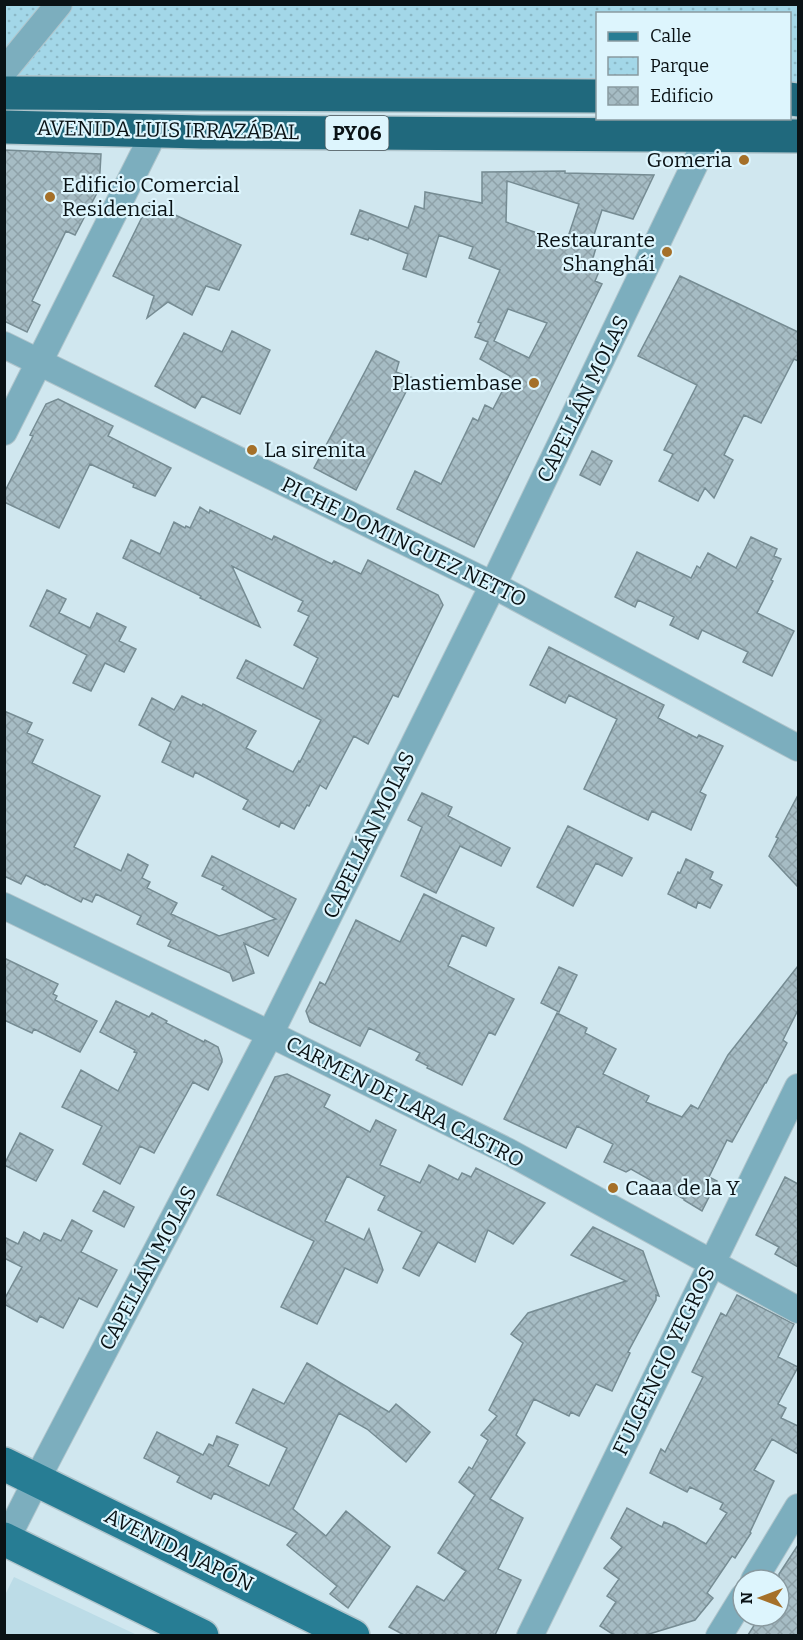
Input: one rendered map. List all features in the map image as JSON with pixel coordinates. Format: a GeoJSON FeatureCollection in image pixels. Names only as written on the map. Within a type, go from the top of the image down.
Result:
{"type":"FeatureCollection","features":[{"type":"Feature","properties":{"kind":"highway","name":"AVENIDA LUIS IRRAZÁBAL"},"geometry":{"type":"LineString","coordinates":[[4,93],[596,96]]}},
{"type":"Feature","properties":{"kind":"highway","name":"AVENIDA LUIS IRRAZÁBAL"},"geometry":{"type":"LineString","coordinates":[[4,127],[155,131],[713,127],[798,136]]}},
{"type":"Feature","properties":{"kind":"main road","name":"AVENIDA JAPÓN"},"geometry":{"type":"LineString","coordinates":[[4,1464],[353,1635]]}},
{"type":"Feature","properties":{"kind":"main road"},"geometry":{"type":"LineString","coordinates":[[5,1541],[202,1635]]}},
{"type":"Feature","properties":{"kind":"street"},"geometry":{"type":"LineString","coordinates":[[4,71],[59,4]]}},
{"type":"Feature","properties":{"kind":"street","name":"CAPELLÁN MOLAS"},"geometry":{"type":"LineString","coordinates":[[5,1541],[270,1034],[493,585],[713,127]]}},
{"type":"Feature","properties":{"kind":"street"},"geometry":{"type":"LineString","coordinates":[[4,432],[155,131]]}},
{"type":"Feature","properties":{"kind":"street","name":"PICHE DOMINGUEZ NETTO"},"geometry":{"type":"LineString","coordinates":[[4,345],[493,585],[798,748]]}},
{"type":"Feature","properties":{"kind":"street","name":"CARMEN DE LARA CASTRO"},"geometry":{"type":"LineString","coordinates":[[4,906],[507,1151],[798,1310]]}},
{"type":"Feature","properties":{"kind":"street","name":"FULGENCIO YEGROS"},"geometry":{"type":"LineString","coordinates":[[530,1635],[798,1087]]}},
{"type":"Feature","properties":{"kind":"street"},"geometry":{"type":"LineString","coordinates":[[761,1568],[798,1507]]}},
{"type":"Feature","properties":{"kind":"street"},"geometry":{"type":"LineString","coordinates":[[719,1635],[731,1616]]}},
{"type":"Feature","properties":{"kind":"shaded area"},"geometry":{"type":"Polygon","coordinates":[[[14,1577],[137,1635],[5,1635],[5,1595],[14,1577]]]}},
{"type":"Feature","properties":{"kind":"green space"},"geometry":{"type":"Polygon","coordinates":[[[5,5],[798,5],[798,84],[791,84],[791,12],[596,12],[596,82],[5,78],[5,5]]]}},
{"type":"Feature","properties":{"kind":"building"},"geometry":{"type":"Polygon","coordinates":[[[4,150],[101,154],[99,189],[75,235],[66,231],[32,301],[40,305],[27,332],[4,321],[4,150]]]}},
{"type":"Feature","properties":{"kind":"building"},"geometry":{"type":"Polygon","coordinates":[[[565,171],[565,173],[654,175],[633,219],[602,210],[592,241],[597,244],[593,258],[603,262],[595,281],[602,284],[474,547],[397,509],[415,471],[441,484],[473,418],[478,421],[485,405],[493,409],[510,376],[480,359],[488,342],[475,337],[481,323],[478,322],[500,270],[469,258],[473,247],[439,235],[426,277],[403,269],[408,254],[369,238],[368,240],[351,234],[360,210],[408,228],[415,206],[424,209],[425,192],[482,203],[482,172],[565,171]],[[507,181],[506,222],[566,243],[579,204],[507,181]],[[508,309],[494,341],[529,358],[547,323],[508,309]]]}},
{"type":"Feature","properties":{"kind":"building"},"geometry":{"type":"Polygon","coordinates":[[[149,203],[241,245],[219,290],[206,286],[192,315],[168,302],[147,318],[154,296],[113,276],[149,203]]]}},
{"type":"Feature","properties":{"kind":"building"},"geometry":{"type":"Polygon","coordinates":[[[680,276],[798,332],[798,361],[794,359],[761,423],[744,415],[724,455],[733,460],[714,498],[705,488],[698,501],[659,481],[673,454],[664,450],[697,385],[638,356],[680,276]]]}},
{"type":"Feature","properties":{"kind":"building"},"geometry":{"type":"Polygon","coordinates":[[[232,331],[270,350],[240,414],[202,396],[195,408],[155,386],[184,333],[222,352],[232,331]]]}},
{"type":"Feature","properties":{"kind":"building"},"geometry":{"type":"Polygon","coordinates":[[[376,351],[399,362],[396,372],[413,378],[356,490],[314,468],[376,351]]]}},
{"type":"Feature","properties":{"kind":"building"},"geometry":{"type":"Polygon","coordinates":[[[58,399],[113,426],[108,436],[171,468],[155,496],[90,464],[59,528],[4,502],[4,493],[33,436],[30,435],[46,404],[58,399]]]}},
{"type":"Feature","properties":{"kind":"building"},"geometry":{"type":"Polygon","coordinates":[[[592,451],[612,461],[600,485],[580,475],[592,451]]]}},
{"type":"Feature","properties":{"kind":"building"},"geometry":{"type":"Polygon","coordinates":[[[200,507],[272,540],[274,536],[332,564],[334,561],[361,574],[368,560],[438,595],[443,605],[398,697],[393,695],[368,744],[354,736],[326,789],[320,785],[294,829],[281,822],[279,827],[243,809],[248,800],[195,772],[193,777],[162,762],[171,742],[139,725],[152,698],[174,710],[182,696],[256,731],[246,748],[293,772],[321,720],[237,678],[246,660],[303,689],[318,658],[294,645],[309,616],[298,611],[303,601],[232,566],[260,627],[123,558],[131,540],[160,554],[174,522],[190,528],[200,507]]]}},
{"type":"Feature","properties":{"kind":"building"},"geometry":{"type":"Polygon","coordinates":[[[751,537],[777,549],[774,556],[781,559],[757,613],[794,631],[772,676],[743,662],[748,652],[702,630],[698,639],[670,625],[674,617],[638,600],[635,607],[615,597],[637,552],[691,578],[697,566],[700,568],[708,553],[736,568],[751,537]]]}},
{"type":"Feature","properties":{"kind":"building"},"geometry":{"type":"Polygon","coordinates":[[[47,590],[66,599],[59,613],[90,628],[97,613],[126,627],[119,641],[136,649],[124,672],[105,663],[91,691],[73,683],[87,655],[30,626],[47,590]]]}},
{"type":"Feature","properties":{"kind":"building"},"geometry":{"type":"Polygon","coordinates":[[[549,647],[664,705],[658,718],[697,738],[699,735],[723,746],[700,792],[706,795],[691,830],[652,811],[648,820],[584,789],[617,719],[569,695],[565,703],[530,685],[549,647]]]}},
{"type":"Feature","properties":{"kind":"building"},"geometry":{"type":"Polygon","coordinates":[[[4,711],[32,723],[27,733],[43,740],[32,763],[100,796],[74,847],[121,871],[128,854],[148,865],[142,878],[150,882],[147,888],[177,903],[171,914],[219,936],[276,919],[222,889],[224,886],[202,876],[212,856],[296,899],[268,956],[244,943],[254,973],[233,981],[230,973],[168,946],[171,940],[137,924],[141,916],[96,894],[92,902],[83,898],[81,902],[26,875],[21,884],[4,876],[4,711]]]}},
{"type":"Feature","properties":{"kind":"building"},"geometry":{"type":"Polygon","coordinates":[[[422,793],[452,807],[448,816],[510,848],[501,866],[460,846],[436,893],[401,876],[422,827],[408,820],[422,793]]]}},
{"type":"Feature","properties":{"kind":"building"},"geometry":{"type":"Polygon","coordinates":[[[798,795],[798,887],[769,856],[778,838],[776,837],[798,795]]]}},
{"type":"Feature","properties":{"kind":"building"},"geometry":{"type":"Polygon","coordinates":[[[568,826],[632,858],[622,876],[596,863],[573,906],[537,887],[568,826]]]}},
{"type":"Feature","properties":{"kind":"building"},"geometry":{"type":"Polygon","coordinates":[[[686,859],[713,872],[710,879],[722,885],[710,908],[698,902],[696,908],[668,894],[686,859]]]}},
{"type":"Feature","properties":{"kind":"building"},"geometry":{"type":"Polygon","coordinates":[[[424,894],[494,928],[486,946],[462,935],[448,966],[514,999],[495,1035],[489,1032],[462,1085],[416,1060],[420,1053],[369,1028],[360,1046],[310,1022],[306,1011],[320,982],[325,985],[356,920],[400,942],[424,894]]]}},
{"type":"Feature","properties":{"kind":"building"},"geometry":{"type":"Polygon","coordinates":[[[4,958],[58,984],[53,994],[57,996],[55,1000],[97,1021],[80,1052],[34,1029],[32,1033],[4,1020],[4,958]]]}},
{"type":"Feature","properties":{"kind":"building"},"geometry":{"type":"Polygon","coordinates":[[[798,966],[798,1010],[783,1040],[787,1043],[732,1142],[727,1140],[709,1177],[717,1181],[702,1211],[631,1169],[626,1172],[604,1162],[613,1144],[577,1126],[566,1148],[504,1119],[557,1013],[587,1028],[585,1033],[616,1049],[603,1074],[649,1096],[646,1102],[682,1117],[691,1105],[698,1109],[728,1055],[798,966]]]}},
{"type":"Feature","properties":{"kind":"building"},"geometry":{"type":"Polygon","coordinates":[[[559,967],[577,975],[559,1012],[541,1003],[559,967]]]}},
{"type":"Feature","properties":{"kind":"building"},"geometry":{"type":"Polygon","coordinates":[[[116,1001],[149,1017],[152,1013],[167,1021],[166,1023],[218,1047],[222,1059],[208,1090],[193,1082],[154,1153],[140,1146],[120,1184],[83,1164],[102,1126],[62,1107],[81,1070],[118,1091],[137,1053],[100,1032],[116,1001]]]}},
{"type":"Feature","properties":{"kind":"building"},"geometry":{"type":"Polygon","coordinates":[[[287,1074],[330,1095],[324,1107],[370,1132],[376,1120],[396,1130],[380,1165],[420,1183],[429,1165],[458,1180],[462,1173],[471,1177],[476,1168],[545,1203],[513,1244],[488,1230],[475,1262],[438,1242],[419,1276],[403,1268],[422,1232],[378,1210],[385,1196],[347,1176],[325,1221],[364,1240],[369,1229],[383,1270],[377,1283],[345,1268],[317,1324],[281,1307],[314,1241],[217,1195],[275,1077],[287,1074]]]}},
{"type":"Feature","properties":{"kind":"building"},"geometry":{"type":"Polygon","coordinates":[[[20,1133],[53,1150],[36,1181],[4,1165],[20,1133]]]}},
{"type":"Feature","properties":{"kind":"building"},"geometry":{"type":"Polygon","coordinates":[[[785,1177],[798,1184],[798,1267],[775,1254],[779,1247],[756,1235],[785,1177]]]}},
{"type":"Feature","properties":{"kind":"building"},"geometry":{"type":"Polygon","coordinates":[[[104,1191],[134,1207],[124,1227],[93,1211],[104,1191]]]}},
{"type":"Feature","properties":{"kind":"building"},"geometry":{"type":"Polygon","coordinates":[[[72,1220],[92,1231],[81,1252],[117,1270],[97,1307],[79,1298],[63,1328],[40,1316],[37,1322],[4,1304],[22,1267],[4,1258],[4,1237],[18,1244],[24,1232],[40,1241],[44,1233],[61,1241],[72,1220]]]}},
{"type":"Feature","properties":{"kind":"building"},"geometry":{"type":"Polygon","coordinates":[[[593,1227],[643,1251],[659,1296],[656,1295],[656,1300],[628,1352],[630,1353],[612,1391],[596,1384],[579,1416],[571,1412],[569,1416],[534,1399],[516,1435],[525,1443],[490,1499],[523,1518],[498,1569],[521,1580],[495,1635],[404,1635],[389,1627],[417,1586],[444,1601],[466,1571],[438,1553],[475,1495],[459,1482],[469,1467],[472,1469],[488,1440],[481,1435],[497,1416],[489,1410],[523,1343],[511,1334],[528,1313],[626,1281],[571,1255],[593,1227]]]}},
{"type":"Feature","properties":{"kind":"building"},"geometry":{"type":"Polygon","coordinates":[[[737,1295],[794,1324],[778,1357],[798,1367],[778,1404],[786,1408],[781,1418],[798,1426],[798,1454],[772,1439],[754,1470],[774,1481],[751,1533],[735,1558],[732,1556],[707,1593],[713,1598],[695,1620],[646,1635],[614,1635],[600,1626],[616,1602],[607,1596],[619,1579],[604,1568],[622,1547],[611,1538],[627,1508],[662,1527],[664,1522],[674,1526],[706,1544],[727,1513],[720,1509],[723,1503],[690,1487],[687,1492],[650,1473],[661,1449],[665,1452],[703,1377],[692,1372],[721,1313],[726,1316],[737,1295]]]}},
{"type":"Feature","properties":{"kind":"building"},"geometry":{"type":"Polygon","coordinates":[[[307,1363],[389,1412],[396,1404],[430,1432],[406,1462],[367,1429],[339,1413],[293,1509],[326,1536],[346,1511],[390,1547],[348,1608],[330,1594],[337,1586],[287,1545],[297,1533],[214,1493],[211,1499],[177,1482],[180,1476],[144,1458],[157,1432],[203,1455],[209,1444],[213,1446],[217,1436],[238,1445],[228,1466],[269,1486],[287,1448],[236,1423],[253,1389],[284,1404],[307,1363]]]}},
{"type":"Feature","properties":{"kind":"building"},"geometry":{"type":"Polygon","coordinates":[[[798,1545],[798,1635],[748,1635],[752,1628],[791,1628],[791,1568],[783,1568],[798,1545]]]}},
{"type":"Feature","properties":{"kind":"place","name":"Gomeria"},"geometry":{"type":"Point","coordinates":[744,160]}},
{"type":"Feature","properties":{"kind":"place","name":"Edificio Comercial Residencial"},"geometry":{"type":"Point","coordinates":[50,197]}},
{"type":"Feature","properties":{"kind":"place","name":"Restaurante Shanghái"},"geometry":{"type":"Point","coordinates":[667,252]}},
{"type":"Feature","properties":{"kind":"place","name":"Plastiembase"},"geometry":{"type":"Point","coordinates":[534,383]}},
{"type":"Feature","properties":{"kind":"place","name":"La sirenita"},"geometry":{"type":"Point","coordinates":[252,450]}},
{"type":"Feature","properties":{"kind":"place","name":"Caaa de la Y"},"geometry":{"type":"Point","coordinates":[613,1188]}}]}
